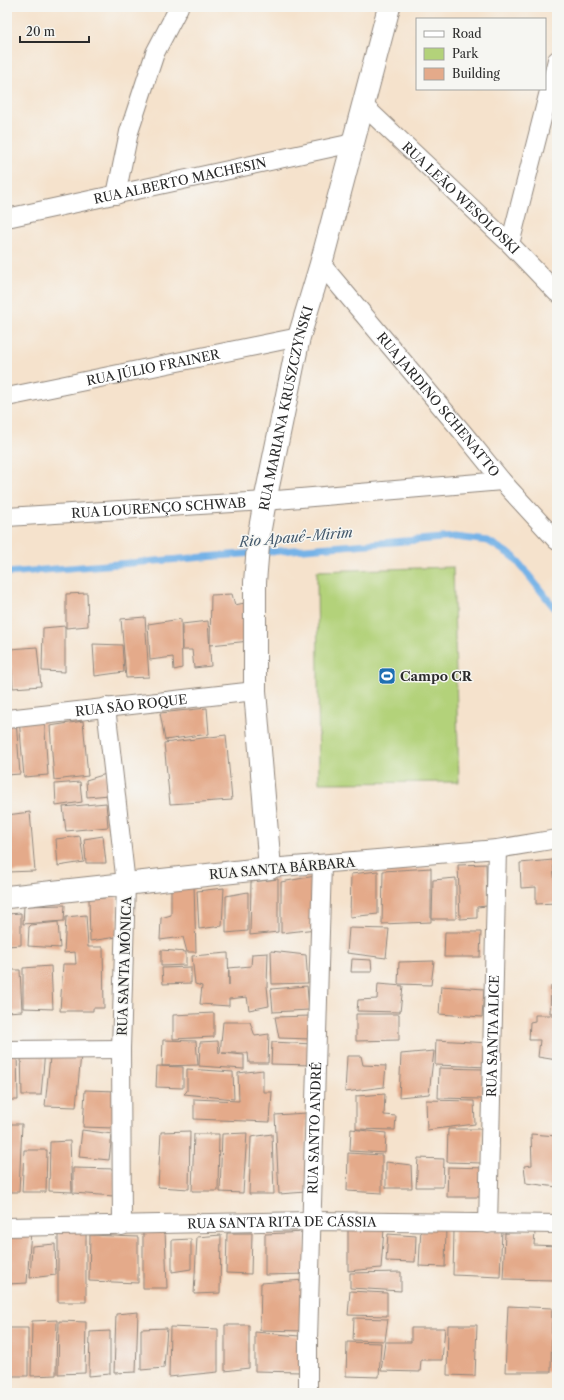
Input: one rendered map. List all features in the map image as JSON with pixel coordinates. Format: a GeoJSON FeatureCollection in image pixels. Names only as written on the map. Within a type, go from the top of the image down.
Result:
{"type":"FeatureCollection","features":[{"type":"Feature","properties":{"kind":"street"},"geometry":{"type":"LineString","coordinates":[[116,195],[129,132],[155,54],[179,7]]}},
{"type":"Feature","properties":{"kind":"street","name":"RUA MARIANA KRUSZCZYNSKI"},"geometry":{"type":"LineString","coordinates":[[270,868],[255,691],[256,582],[259,534],[299,338],[322,264],[389,7]]}},
{"type":"Feature","properties":{"kind":"street"},"geometry":{"type":"LineString","coordinates":[[510,244],[557,60]]}},
{"type":"Feature","properties":{"kind":"street","name":"RUA LEÃO WESOLOSKI"},"geometry":{"type":"LineString","coordinates":[[363,104],[510,244],[557,293]]}},
{"type":"Feature","properties":{"kind":"street","name":"RUA ALBERTO MACHESIN"},"geometry":{"type":"LineString","coordinates":[[7,218],[353,143]]}},
{"type":"Feature","properties":{"kind":"street","name":"RUA JARDINO SCHENATTO"},"geometry":{"type":"LineString","coordinates":[[322,264],[502,481],[557,542]]}},
{"type":"Feature","properties":{"kind":"street","name":"RUA JÚLIO FRAINER"},"geometry":{"type":"LineString","coordinates":[[7,397],[299,338]]}},
{"type":"Feature","properties":{"kind":"street","name":"RUA LOURENÇO SCHWAB"},"geometry":{"type":"LineString","coordinates":[[7,517],[265,501],[502,481]]}},
{"type":"Feature","properties":{"kind":"street","name":"RUA SÃO ROQUE"},"geometry":{"type":"LineString","coordinates":[[7,719],[255,691]]}},
{"type":"Feature","properties":{"kind":"street","name":"RUA SANTA MÔNICA"},"geometry":{"type":"LineString","coordinates":[[106,707],[126,884],[121,1049],[122,1226]]}},
{"type":"Feature","properties":{"kind":"street","name":"RUA SANTA BÁRBARA"},"geometry":{"type":"LineString","coordinates":[[7,897],[270,868],[497,849],[557,839]]}},
{"type":"Feature","properties":{"kind":"street","name":"RUA SANTA ALICE"},"geometry":{"type":"LineString","coordinates":[[488,1224],[497,849]]}},
{"type":"Feature","properties":{"kind":"street","name":"RUA SANTO ANDRÉ"},"geometry":{"type":"LineString","coordinates":[[308,1393],[308,1339],[322,864]]}},
{"type":"Feature","properties":{"kind":"street"},"geometry":{"type":"LineString","coordinates":[[7,1050],[121,1049]]}},
{"type":"Feature","properties":{"kind":"street","name":"RUA SANTA RITA DE CÁSSIA"},"geometry":{"type":"LineString","coordinates":[[7,1227],[122,1226],[312,1221],[557,1224]]}},
{"type":"Feature","properties":{"kind":"green space","name":"Campo CR"},"geometry":{"type":"Polygon","coordinates":[[[453,567],[459,782],[319,783],[317,571],[453,567]]]}},
{"type":"Feature","properties":{"kind":"building"},"geometry":{"type":"Polygon","coordinates":[[[87,593],[88,626],[66,628],[66,594],[87,593]]]}},
{"type":"Feature","properties":{"kind":"building"},"geometry":{"type":"Polygon","coordinates":[[[232,594],[235,605],[249,602],[250,641],[210,645],[211,595],[232,594]]]}},
{"type":"Feature","properties":{"kind":"building"},"geometry":{"type":"Polygon","coordinates":[[[145,617],[149,677],[126,678],[121,619],[145,617]]]}},
{"type":"Feature","properties":{"kind":"building"},"geometry":{"type":"Polygon","coordinates":[[[181,619],[182,668],[174,670],[173,657],[150,660],[148,624],[181,619]]]}},
{"type":"Feature","properties":{"kind":"building"},"geometry":{"type":"Polygon","coordinates":[[[208,621],[211,666],[194,668],[192,650],[182,650],[182,624],[208,621]]]}},
{"type":"Feature","properties":{"kind":"building"},"geometry":{"type":"Polygon","coordinates":[[[65,626],[65,672],[42,671],[43,628],[65,626]]]}},
{"type":"Feature","properties":{"kind":"building"},"geometry":{"type":"Polygon","coordinates":[[[93,644],[122,645],[124,672],[95,676],[93,644]]]}},
{"type":"Feature","properties":{"kind":"building"},"geometry":{"type":"Polygon","coordinates":[[[37,647],[41,686],[13,688],[10,649],[37,647]]]}},
{"type":"Feature","properties":{"kind":"building"},"geometry":{"type":"Polygon","coordinates":[[[7,662],[10,662],[11,688],[7,688],[7,662]]]}},
{"type":"Feature","properties":{"kind":"building"},"geometry":{"type":"Polygon","coordinates":[[[207,708],[209,734],[165,740],[160,713],[207,708]]]}},
{"type":"Feature","properties":{"kind":"building"},"geometry":{"type":"Polygon","coordinates":[[[44,716],[48,775],[24,777],[19,719],[44,716]]]}},
{"type":"Feature","properties":{"kind":"building"},"geometry":{"type":"Polygon","coordinates":[[[16,720],[20,774],[7,775],[7,721],[16,720]]]}},
{"type":"Feature","properties":{"kind":"building"},"geometry":{"type":"Polygon","coordinates":[[[83,721],[88,776],[54,780],[50,726],[83,721]]]}},
{"type":"Feature","properties":{"kind":"building"},"geometry":{"type":"Polygon","coordinates":[[[226,735],[232,800],[170,804],[164,743],[226,735]]]}},
{"type":"Feature","properties":{"kind":"building"},"geometry":{"type":"Polygon","coordinates":[[[106,774],[109,795],[87,797],[86,780],[106,774]]]}},
{"type":"Feature","properties":{"kind":"building"},"geometry":{"type":"Polygon","coordinates":[[[80,782],[82,802],[56,806],[55,784],[80,782]]]}},
{"type":"Feature","properties":{"kind":"building"},"geometry":{"type":"Polygon","coordinates":[[[106,803],[108,827],[66,831],[63,807],[106,803]]]}},
{"type":"Feature","properties":{"kind":"building"},"geometry":{"type":"Polygon","coordinates":[[[30,812],[35,871],[7,872],[7,815],[30,812]]]}},
{"type":"Feature","properties":{"kind":"building"},"geometry":{"type":"Polygon","coordinates":[[[80,836],[84,862],[58,866],[56,839],[80,836]]]}},
{"type":"Feature","properties":{"kind":"building"},"geometry":{"type":"Polygon","coordinates":[[[103,836],[106,863],[86,863],[84,839],[103,836]]]}},
{"type":"Feature","properties":{"kind":"building"},"geometry":{"type":"Polygon","coordinates":[[[553,860],[556,903],[536,904],[536,887],[521,888],[520,863],[553,860]]]}},
{"type":"Feature","properties":{"kind":"building"},"geometry":{"type":"Polygon","coordinates":[[[486,864],[487,906],[477,907],[477,918],[460,919],[458,865],[486,864]]]}},
{"type":"Feature","properties":{"kind":"building"},"geometry":{"type":"Polygon","coordinates":[[[431,868],[431,922],[382,924],[383,871],[431,868]]]}},
{"type":"Feature","properties":{"kind":"building"},"geometry":{"type":"Polygon","coordinates":[[[378,871],[378,914],[350,917],[351,874],[378,871]]]}},
{"type":"Feature","properties":{"kind":"building"},"geometry":{"type":"Polygon","coordinates":[[[315,876],[316,929],[281,933],[281,882],[315,876]]]}},
{"type":"Feature","properties":{"kind":"building"},"geometry":{"type":"Polygon","coordinates":[[[456,878],[456,919],[432,919],[433,880],[456,878]]]}},
{"type":"Feature","properties":{"kind":"building"},"geometry":{"type":"Polygon","coordinates":[[[278,879],[278,932],[250,935],[251,882],[278,879]]]}},
{"type":"Feature","properties":{"kind":"building"},"geometry":{"type":"Polygon","coordinates":[[[194,886],[196,952],[187,952],[183,937],[160,940],[161,918],[171,915],[171,889],[194,886]]]}},
{"type":"Feature","properties":{"kind":"building"},"geometry":{"type":"Polygon","coordinates":[[[224,888],[222,926],[199,929],[197,891],[224,888]]]}},
{"type":"Feature","properties":{"kind":"building"},"geometry":{"type":"Polygon","coordinates":[[[248,892],[248,931],[226,933],[226,896],[248,892]]]}},
{"type":"Feature","properties":{"kind":"building"},"geometry":{"type":"Polygon","coordinates":[[[117,897],[117,937],[90,941],[89,899],[117,897]]]}},
{"type":"Feature","properties":{"kind":"building"},"geometry":{"type":"Polygon","coordinates":[[[65,905],[64,921],[23,924],[24,906],[65,905]]]}},
{"type":"Feature","properties":{"kind":"building"},"geometry":{"type":"Polygon","coordinates":[[[21,913],[21,945],[7,946],[7,914],[21,913]]]}},
{"type":"Feature","properties":{"kind":"building"},"geometry":{"type":"Polygon","coordinates":[[[86,915],[88,947],[103,947],[104,1008],[93,1008],[93,1011],[60,1011],[63,964],[76,964],[75,952],[64,953],[66,917],[86,915]]]}},
{"type":"Feature","properties":{"kind":"building"},"geometry":{"type":"Polygon","coordinates":[[[58,922],[60,948],[28,946],[29,927],[31,925],[58,922]]]}},
{"type":"Feature","properties":{"kind":"building"},"geometry":{"type":"Polygon","coordinates":[[[349,928],[389,929],[386,958],[347,953],[349,928]]]}},
{"type":"Feature","properties":{"kind":"building"},"geometry":{"type":"Polygon","coordinates":[[[445,932],[481,932],[480,957],[444,957],[445,932]]]}},
{"type":"Feature","properties":{"kind":"building"},"geometry":{"type":"Polygon","coordinates":[[[161,950],[186,952],[186,965],[161,966],[161,950]]]}},
{"type":"Feature","properties":{"kind":"building"},"geometry":{"type":"Polygon","coordinates":[[[271,951],[306,955],[308,983],[272,984],[271,951]]]}},
{"type":"Feature","properties":{"kind":"building"},"geometry":{"type":"Polygon","coordinates":[[[228,953],[229,986],[229,968],[251,966],[252,954],[268,953],[267,986],[269,1006],[249,1010],[247,997],[229,999],[229,1006],[200,1004],[202,986],[195,984],[192,956],[228,953]]]}},
{"type":"Feature","properties":{"kind":"building"},"geometry":{"type":"Polygon","coordinates":[[[352,959],[371,960],[372,972],[351,972],[352,959]]]}},
{"type":"Feature","properties":{"kind":"building"},"geometry":{"type":"Polygon","coordinates":[[[434,961],[431,985],[398,984],[399,962],[434,961]]]}},
{"type":"Feature","properties":{"kind":"building"},"geometry":{"type":"Polygon","coordinates":[[[51,966],[53,1009],[23,1008],[23,968],[51,966]]]}},
{"type":"Feature","properties":{"kind":"building"},"geometry":{"type":"Polygon","coordinates":[[[191,967],[191,983],[163,984],[162,968],[191,967]]]}},
{"type":"Feature","properties":{"kind":"building"},"geometry":{"type":"Polygon","coordinates":[[[7,970],[20,970],[22,1011],[7,1012],[7,970]]]}},
{"type":"Feature","properties":{"kind":"building"},"geometry":{"type":"Polygon","coordinates":[[[378,984],[403,986],[400,1012],[357,1011],[358,1000],[377,999],[378,984]]]}},
{"type":"Feature","properties":{"kind":"building"},"geometry":{"type":"Polygon","coordinates":[[[307,986],[309,1010],[273,1012],[271,989],[307,986]]]}},
{"type":"Feature","properties":{"kind":"building"},"geometry":{"type":"Polygon","coordinates":[[[441,986],[484,989],[482,1017],[439,1014],[441,986]]]}},
{"type":"Feature","properties":{"kind":"building"},"geometry":{"type":"Polygon","coordinates":[[[551,986],[557,986],[557,1013],[550,1013],[551,986]]]}},
{"type":"Feature","properties":{"kind":"building"},"geometry":{"type":"Polygon","coordinates":[[[214,1013],[214,1037],[173,1039],[173,1015],[214,1013]]]}},
{"type":"Feature","properties":{"kind":"building"},"geometry":{"type":"Polygon","coordinates":[[[356,1014],[399,1014],[399,1040],[356,1041],[356,1014]]]}},
{"type":"Feature","properties":{"kind":"building"},"geometry":{"type":"Polygon","coordinates":[[[535,1015],[556,1015],[557,1060],[538,1057],[540,1040],[529,1040],[530,1022],[535,1021],[535,1015]]]}},
{"type":"Feature","properties":{"kind":"building"},"geometry":{"type":"Polygon","coordinates":[[[310,1016],[312,1039],[279,1038],[275,1017],[310,1016]]]}},
{"type":"Feature","properties":{"kind":"building"},"geometry":{"type":"Polygon","coordinates":[[[223,1022],[250,1022],[255,1036],[269,1034],[268,1063],[249,1063],[248,1053],[222,1053],[244,1055],[244,1069],[199,1066],[200,1042],[218,1041],[220,1053],[223,1022]]]}},
{"type":"Feature","properties":{"kind":"building"},"geometry":{"type":"Polygon","coordinates":[[[163,1040],[196,1041],[198,1065],[162,1066],[163,1040]]]}},
{"type":"Feature","properties":{"kind":"building"},"geometry":{"type":"Polygon","coordinates":[[[436,1040],[490,1043],[489,1067],[435,1065],[436,1040]]]}},
{"type":"Feature","properties":{"kind":"building"},"geometry":{"type":"Polygon","coordinates":[[[272,1042],[313,1044],[312,1065],[271,1064],[272,1042]]]}},
{"type":"Feature","properties":{"kind":"building"},"geometry":{"type":"Polygon","coordinates":[[[45,1051],[41,1095],[22,1095],[21,1053],[45,1051]]]}},
{"type":"Feature","properties":{"kind":"building"},"geometry":{"type":"Polygon","coordinates":[[[434,1051],[429,1094],[399,1097],[401,1054],[434,1051]]]}},
{"type":"Feature","properties":{"kind":"building"},"geometry":{"type":"Polygon","coordinates":[[[17,1052],[18,1100],[7,1100],[7,1053],[17,1052]]]}},
{"type":"Feature","properties":{"kind":"building"},"geometry":{"type":"Polygon","coordinates":[[[81,1054],[76,1107],[45,1106],[50,1057],[81,1054]]]}},
{"type":"Feature","properties":{"kind":"building"},"geometry":{"type":"Polygon","coordinates":[[[347,1056],[361,1056],[363,1065],[386,1066],[384,1087],[345,1092],[347,1056]]]}},
{"type":"Feature","properties":{"kind":"building"},"geometry":{"type":"Polygon","coordinates":[[[157,1066],[183,1067],[183,1088],[156,1087],[157,1066]]]}},
{"type":"Feature","properties":{"kind":"building"},"geometry":{"type":"Polygon","coordinates":[[[439,1068],[483,1069],[482,1099],[438,1098],[439,1068]]]}},
{"type":"Feature","properties":{"kind":"building"},"geometry":{"type":"Polygon","coordinates":[[[187,1069],[233,1072],[234,1099],[184,1094],[187,1091],[187,1069]]]}},
{"type":"Feature","properties":{"kind":"building"},"geometry":{"type":"Polygon","coordinates":[[[263,1070],[263,1092],[272,1092],[270,1122],[194,1119],[194,1099],[239,1101],[238,1073],[263,1070]]]}},
{"type":"Feature","properties":{"kind":"building"},"geometry":{"type":"Polygon","coordinates":[[[85,1090],[116,1091],[114,1128],[83,1127],[85,1090]]]}},
{"type":"Feature","properties":{"kind":"building"},"geometry":{"type":"Polygon","coordinates":[[[385,1094],[384,1115],[396,1116],[395,1130],[356,1129],[356,1096],[385,1094]]]}},
{"type":"Feature","properties":{"kind":"building"},"geometry":{"type":"Polygon","coordinates":[[[426,1100],[474,1101],[475,1124],[427,1130],[426,1100]]]}},
{"type":"Feature","properties":{"kind":"building"},"geometry":{"type":"Polygon","coordinates":[[[306,1113],[306,1192],[279,1194],[275,1115],[306,1113]]]}},
{"type":"Feature","properties":{"kind":"building"},"geometry":{"type":"Polygon","coordinates":[[[7,1124],[22,1124],[19,1192],[7,1192],[7,1124]]]}},
{"type":"Feature","properties":{"kind":"building"},"geometry":{"type":"Polygon","coordinates":[[[351,1129],[386,1133],[385,1153],[350,1151],[351,1129]]]}},
{"type":"Feature","properties":{"kind":"building"},"geometry":{"type":"Polygon","coordinates":[[[448,1129],[482,1129],[481,1163],[447,1162],[448,1129]]]}},
{"type":"Feature","properties":{"kind":"building"},"geometry":{"type":"Polygon","coordinates":[[[82,1130],[112,1134],[109,1160],[79,1157],[82,1130]]]}},
{"type":"Feature","properties":{"kind":"building"},"geometry":{"type":"Polygon","coordinates":[[[190,1131],[189,1189],[159,1187],[161,1132],[190,1131]]]}},
{"type":"Feature","properties":{"kind":"building"},"geometry":{"type":"Polygon","coordinates":[[[247,1133],[243,1193],[220,1192],[222,1134],[247,1133]]]}},
{"type":"Feature","properties":{"kind":"building"},"geometry":{"type":"Polygon","coordinates":[[[194,1134],[219,1134],[218,1191],[192,1191],[194,1134]]]}},
{"type":"Feature","properties":{"kind":"building"},"geometry":{"type":"Polygon","coordinates":[[[272,1134],[274,1194],[249,1194],[251,1137],[272,1134]]]}},
{"type":"Feature","properties":{"kind":"building"},"geometry":{"type":"Polygon","coordinates":[[[531,1134],[557,1136],[557,1187],[526,1183],[524,1166],[532,1165],[531,1134]]]}},
{"type":"Feature","properties":{"kind":"building"},"geometry":{"type":"Polygon","coordinates":[[[70,1141],[72,1192],[49,1191],[50,1142],[70,1141]]]}},
{"type":"Feature","properties":{"kind":"building"},"geometry":{"type":"Polygon","coordinates":[[[24,1150],[47,1150],[46,1192],[22,1192],[24,1150]]]}},
{"type":"Feature","properties":{"kind":"building"},"geometry":{"type":"Polygon","coordinates":[[[348,1153],[382,1155],[382,1193],[347,1191],[348,1153]]]}},
{"type":"Feature","properties":{"kind":"building"},"geometry":{"type":"Polygon","coordinates":[[[418,1158],[444,1159],[443,1187],[416,1187],[418,1158]]]}},
{"type":"Feature","properties":{"kind":"building"},"geometry":{"type":"Polygon","coordinates":[[[386,1162],[411,1165],[412,1188],[386,1188],[386,1162]]]}},
{"type":"Feature","properties":{"kind":"building"},"geometry":{"type":"Polygon","coordinates":[[[448,1167],[486,1168],[485,1197],[447,1197],[448,1167]]]}},
{"type":"Feature","properties":{"kind":"building"},"geometry":{"type":"Polygon","coordinates":[[[73,1168],[116,1169],[114,1196],[73,1193],[73,1168]]]}},
{"type":"Feature","properties":{"kind":"building"},"geometry":{"type":"Polygon","coordinates":[[[421,1227],[446,1227],[445,1267],[419,1266],[421,1227]]]}},
{"type":"Feature","properties":{"kind":"building"},"geometry":{"type":"Polygon","coordinates":[[[348,1228],[384,1229],[381,1268],[348,1271],[348,1228]]]}},
{"type":"Feature","properties":{"kind":"building"},"geometry":{"type":"Polygon","coordinates":[[[58,1229],[86,1229],[86,1302],[58,1302],[58,1229]]]}},
{"type":"Feature","properties":{"kind":"building"},"geometry":{"type":"Polygon","coordinates":[[[165,1229],[167,1288],[143,1288],[143,1231],[165,1229]]]}},
{"type":"Feature","properties":{"kind":"building"},"geometry":{"type":"Polygon","coordinates":[[[454,1230],[502,1230],[500,1277],[453,1275],[454,1230]]]}},
{"type":"Feature","properties":{"kind":"building"},"geometry":{"type":"Polygon","coordinates":[[[31,1231],[27,1283],[7,1284],[7,1232],[31,1231]]]}},
{"type":"Feature","properties":{"kind":"building"},"geometry":{"type":"Polygon","coordinates":[[[305,1232],[307,1274],[265,1275],[265,1234],[305,1232]]]}},
{"type":"Feature","properties":{"kind":"building"},"geometry":{"type":"Polygon","coordinates":[[[535,1232],[534,1245],[557,1246],[556,1280],[503,1279],[505,1233],[535,1232]]]}},
{"type":"Feature","properties":{"kind":"building"},"geometry":{"type":"Polygon","coordinates":[[[227,1233],[252,1233],[251,1274],[226,1273],[227,1233]]]}},
{"type":"Feature","properties":{"kind":"building"},"geometry":{"type":"Polygon","coordinates":[[[388,1234],[416,1236],[415,1262],[386,1261],[388,1234]]]}},
{"type":"Feature","properties":{"kind":"building"},"geometry":{"type":"Polygon","coordinates":[[[90,1235],[138,1237],[138,1283],[89,1281],[90,1235]]]}},
{"type":"Feature","properties":{"kind":"building"},"geometry":{"type":"Polygon","coordinates":[[[221,1235],[220,1293],[194,1294],[197,1237],[221,1235]]]}},
{"type":"Feature","properties":{"kind":"building"},"geometry":{"type":"Polygon","coordinates":[[[191,1239],[191,1269],[172,1272],[172,1240],[191,1239]]]}},
{"type":"Feature","properties":{"kind":"building"},"geometry":{"type":"Polygon","coordinates":[[[55,1244],[56,1275],[30,1278],[32,1246],[55,1244]]]}},
{"type":"Feature","properties":{"kind":"building"},"geometry":{"type":"Polygon","coordinates":[[[401,1272],[401,1291],[350,1288],[350,1273],[401,1272]]]}},
{"type":"Feature","properties":{"kind":"building"},"geometry":{"type":"Polygon","coordinates":[[[305,1280],[304,1331],[260,1330],[261,1283],[305,1280]]]}},
{"type":"Feature","properties":{"kind":"building"},"geometry":{"type":"Polygon","coordinates":[[[350,1291],[387,1293],[387,1316],[348,1315],[350,1291]]]}},
{"type":"Feature","properties":{"kind":"building"},"geometry":{"type":"Polygon","coordinates":[[[508,1306],[552,1308],[551,1372],[505,1372],[508,1306]]]}},
{"type":"Feature","properties":{"kind":"building"},"geometry":{"type":"Polygon","coordinates":[[[138,1312],[136,1372],[114,1373],[116,1314],[138,1312]]]}},
{"type":"Feature","properties":{"kind":"building"},"geometry":{"type":"Polygon","coordinates":[[[354,1318],[388,1319],[385,1341],[353,1340],[354,1318]]]}},
{"type":"Feature","properties":{"kind":"building"},"geometry":{"type":"Polygon","coordinates":[[[57,1320],[56,1375],[31,1376],[32,1321],[57,1320]]]}},
{"type":"Feature","properties":{"kind":"building"},"geometry":{"type":"Polygon","coordinates":[[[59,1321],[86,1322],[85,1373],[58,1374],[59,1321]]]}},
{"type":"Feature","properties":{"kind":"building"},"geometry":{"type":"Polygon","coordinates":[[[225,1325],[249,1325],[249,1368],[225,1371],[225,1325]]]}},
{"type":"Feature","properties":{"kind":"building"},"geometry":{"type":"Polygon","coordinates":[[[448,1325],[477,1325],[475,1376],[447,1375],[448,1325]]]}},
{"type":"Feature","properties":{"kind":"building"},"geometry":{"type":"Polygon","coordinates":[[[170,1327],[218,1329],[218,1372],[169,1377],[170,1327]]]}},
{"type":"Feature","properties":{"kind":"building"},"geometry":{"type":"Polygon","coordinates":[[[7,1328],[28,1328],[28,1376],[7,1376],[7,1328]]]}},
{"type":"Feature","properties":{"kind":"building"},"geometry":{"type":"Polygon","coordinates":[[[167,1328],[164,1368],[141,1370],[141,1329],[167,1328]]]}},
{"type":"Feature","properties":{"kind":"building"},"geometry":{"type":"Polygon","coordinates":[[[411,1328],[445,1328],[442,1360],[421,1360],[420,1372],[381,1371],[385,1342],[411,1342],[411,1328]]]}},
{"type":"Feature","properties":{"kind":"building"},"geometry":{"type":"Polygon","coordinates":[[[110,1331],[110,1374],[89,1376],[90,1332],[110,1331]]]}},
{"type":"Feature","properties":{"kind":"building"},"geometry":{"type":"Polygon","coordinates":[[[255,1332],[299,1336],[301,1372],[255,1371],[255,1332]]]}},
{"type":"Feature","properties":{"kind":"building"},"geometry":{"type":"Polygon","coordinates":[[[347,1342],[381,1343],[379,1377],[346,1376],[347,1342]]]}},
{"type":"Feature","properties":{"kind":"waterway","name":"Rio Apauê-Mirim"},"geometry":{"type":"LineString","coordinates":[[7,573],[455,537],[488,541],[514,557],[557,611]]}},
{"type":"Feature","properties":{"kind":"place","name":"Campo CR"},"geometry":{"type":"Point","coordinates":[387,676]}}]}
